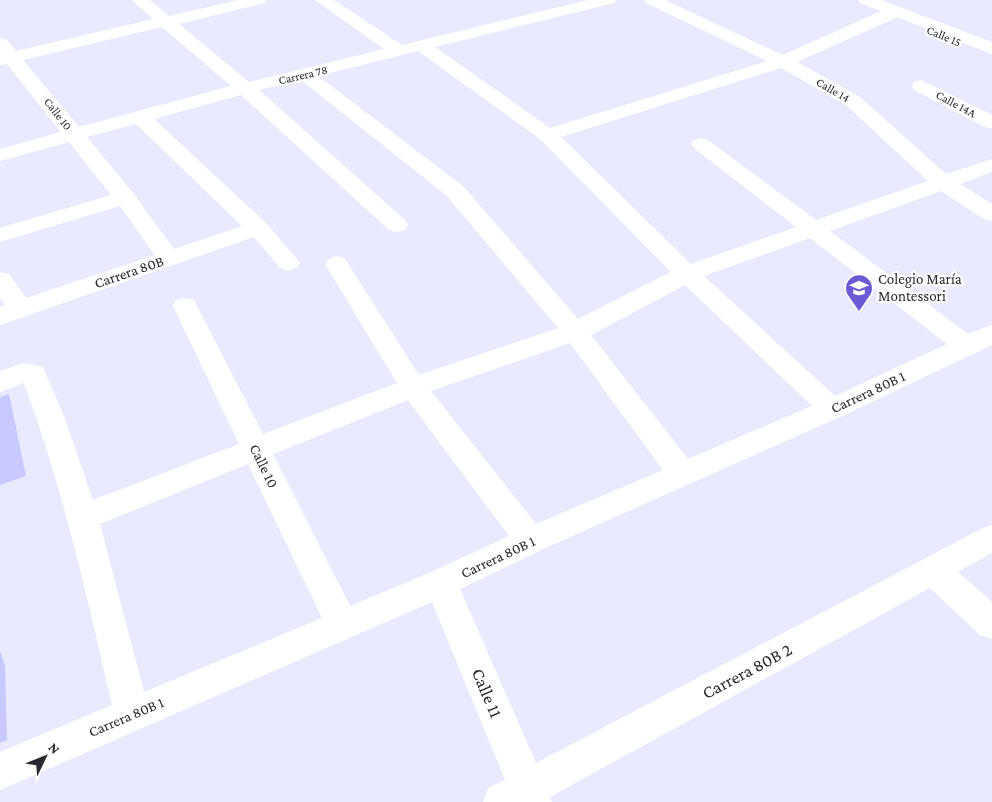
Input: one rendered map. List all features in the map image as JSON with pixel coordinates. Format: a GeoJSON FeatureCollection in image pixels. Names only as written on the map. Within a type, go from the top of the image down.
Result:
{"type":"FeatureCollection","features":[{"type":"Feature","properties":{"kind":"street"},"geometry":{"type":"LineString","coordinates":[[140,0],[245,88],[397,225]]}},
{"type":"Feature","properties":{"kind":"street"},"geometry":{"type":"LineString","coordinates":[[4,54],[166,22],[258,0]]}},
{"type":"Feature","properties":{"kind":"street"},"geometry":{"type":"LineString","coordinates":[[323,0],[399,51]]}},
{"type":"Feature","properties":{"kind":"street","name":"Carrera 78"},"geometry":{"type":"LineString","coordinates":[[0,155],[245,88],[306,75],[608,0]]}},
{"type":"Feature","properties":{"kind":"street","name":"Calle 14"},"geometry":{"type":"LineString","coordinates":[[652,0],[783,62],[853,101],[942,182],[992,214]]}},
{"type":"Feature","properties":{"kind":"street","name":"Calle 15"},"geometry":{"type":"LineString","coordinates":[[866,0],[935,24],[992,49]]}},
{"type":"Feature","properties":{"kind":"street"},"geometry":{"type":"LineString","coordinates":[[547,135],[783,62],[896,12]]}},
{"type":"Feature","properties":{"kind":"street","name":"Calle 15"},"geometry":{"type":"LineString","coordinates":[[896,12],[927,29],[973,49],[992,54]]}},
{"type":"Feature","properties":{"kind":"street"},"geometry":{"type":"LineString","coordinates":[[421,46],[547,135],[687,274],[832,409]]}},
{"type":"Feature","properties":{"kind":"street","name":"Calle 10"},"geometry":{"type":"LineString","coordinates":[[4,54],[125,198],[169,258]]}},
{"type":"Feature","properties":{"kind":"street"},"geometry":{"type":"LineString","coordinates":[[306,75],[455,190],[575,332],[683,475]]}},
{"type":"Feature","properties":{"kind":"street","name":"Calle 14A"},"geometry":{"type":"LineString","coordinates":[[921,86],[992,123]]}},
{"type":"Feature","properties":{"kind":"street"},"geometry":{"type":"LineString","coordinates":[[140,117],[258,228],[288,263]]}},
{"type":"Feature","properties":{"kind":"street"},"geometry":{"type":"LineString","coordinates":[[701,144],[812,229],[979,340]]}},
{"type":"Feature","properties":{"kind":"street"},"geometry":{"type":"LineString","coordinates":[[84,517],[413,386],[575,332],[687,274],[992,165]]}},
{"type":"Feature","properties":{"kind":"street"},"geometry":{"type":"LineString","coordinates":[[0,236],[125,198]]}},
{"type":"Feature","properties":{"kind":"street","name":"Carrera 80B"},"geometry":{"type":"LineString","coordinates":[[10,313],[258,228]]}},
{"type":"Feature","properties":{"kind":"street"},"geometry":{"type":"LineString","coordinates":[[337,264],[413,386],[530,541]]}},
{"type":"Feature","properties":{"kind":"street"},"geometry":{"type":"LineString","coordinates":[[0,280],[10,313]]}},
{"type":"Feature","properties":{"kind":"street","name":"Calle 10"},"geometry":{"type":"LineString","coordinates":[[185,306],[343,626]]}},
{"type":"Feature","properties":{"kind":"street","name":"Carrera 80B 1"},"geometry":{"type":"LineString","coordinates":[[0,770],[441,583],[530,541],[832,409],[979,340]]}},
{"type":"Feature","properties":{"kind":"street"},"geometry":{"type":"LineString","coordinates":[[0,382],[23,373],[34,374],[84,517],[132,715]]}},
{"type":"Feature","properties":{"kind":"street","name":"Carrera 80B 2"},"geometry":{"type":"LineString","coordinates":[[521,798],[992,538]]}},
{"type":"Feature","properties":{"kind":"street"},"geometry":{"type":"LineString","coordinates":[[933,570],[992,624]]}},
{"type":"Feature","properties":{"kind":"street","name":"Calle 11"},"geometry":{"type":"LineString","coordinates":[[441,583],[521,798]]}},
{"type":"Feature","properties":{"kind":"shaded area"},"geometry":{"type":"Polygon","coordinates":[[[9,394],[26,476],[0,485],[0,397],[9,394]]]}},
{"type":"Feature","properties":{"kind":"shaded area"},"geometry":{"type":"Polygon","coordinates":[[[0,651],[5,665],[7,740],[0,743],[0,651]]]}},
{"type":"Feature","properties":{"kind":"place","name":"Colegio María Montessori"},"geometry":{"type":"Point","coordinates":[859,312]}}]}
